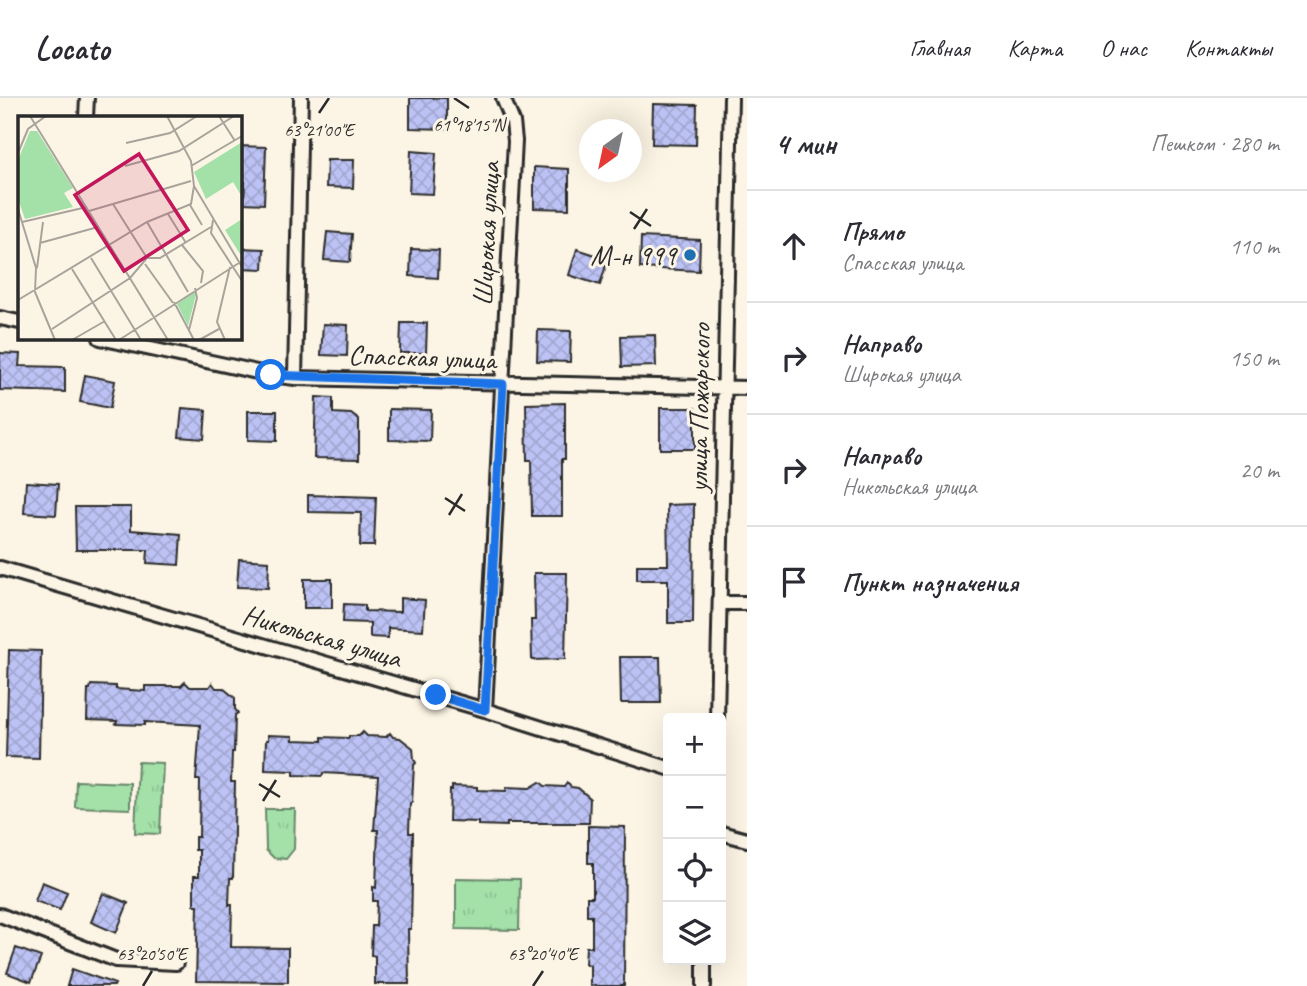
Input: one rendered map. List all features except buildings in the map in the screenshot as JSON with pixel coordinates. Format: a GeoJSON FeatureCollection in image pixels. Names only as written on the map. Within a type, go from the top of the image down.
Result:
{"type":"FeatureCollection","features":[{"type":"Feature","properties":{"kind":"street"},"geometry":{"type":"LineString","coordinates":[[86,116],[87,98]]}},
{"type":"Feature","properties":{"kind":"street"},"geometry":{"type":"LineString","coordinates":[[295,378],[301,98]]}},
{"type":"Feature","properties":{"kind":"street","name":"Широкая улица"},"geometry":{"type":"LineString","coordinates":[[485,710],[514,141],[513,122],[503,98]]}},
{"type":"Feature","properties":{"kind":"street","name":"улица Пожарского"},"geometry":{"type":"LineString","coordinates":[[717,713],[731,98]]}},
{"type":"Feature","properties":{"kind":"street"},"geometry":{"type":"LineString","coordinates":[[0,318],[18,322]]}},
{"type":"Feature","properties":{"kind":"street","name":"Спасская улица"},"geometry":{"type":"LineString","coordinates":[[109,340],[295,378],[747,388]]}},
{"type":"Feature","properties":{"kind":"street","name":"Никольская улица"},"geometry":{"type":"LineString","coordinates":[[0,568],[485,710],[663,766]]}},
{"type":"Feature","properties":{"kind":"street"},"geometry":{"type":"LineString","coordinates":[[721,603],[747,603]]}},
{"type":"Feature","properties":{"kind":"street"},"geometry":{"type":"LineString","coordinates":[[726,834],[747,840]]}},
{"type":"Feature","properties":{"kind":"street"},"geometry":{"type":"LineString","coordinates":[[0,915],[116,960],[176,963]]}},
{"type":"Feature","properties":{"kind":"street"},"geometry":{"type":"LineString","coordinates":[[704,965],[704,986]]}},
{"type":"Feature","properties":{"kind":"green space"},"geometry":{"type":"Polygon","coordinates":[[[138,762],[163,763],[160,834],[135,833],[138,762]]]}},
{"type":"Feature","properties":{"kind":"green space"},"geometry":{"type":"Polygon","coordinates":[[[76,781],[130,783],[130,809],[75,807],[76,781]]]}},
{"type":"Feature","properties":{"kind":"green space"},"geometry":{"type":"Polygon","coordinates":[[[265,809],[295,809],[294,849],[286,859],[274,858],[266,850],[265,809]]]}},
{"type":"Feature","properties":{"kind":"green space"},"geometry":{"type":"Polygon","coordinates":[[[456,878],[520,879],[519,930],[456,929],[456,878]]]}},
{"type":"Feature","properties":{"kind":"place","name":"М-н 999"},"geometry":{"type":"Point","coordinates":[690,255]}},
{"type":"Feature","properties":{"kind":"route"},"geometry":{"type":"LineString","coordinates":[[271,375],[503,384],[485,710],[436,695]]}}]}
